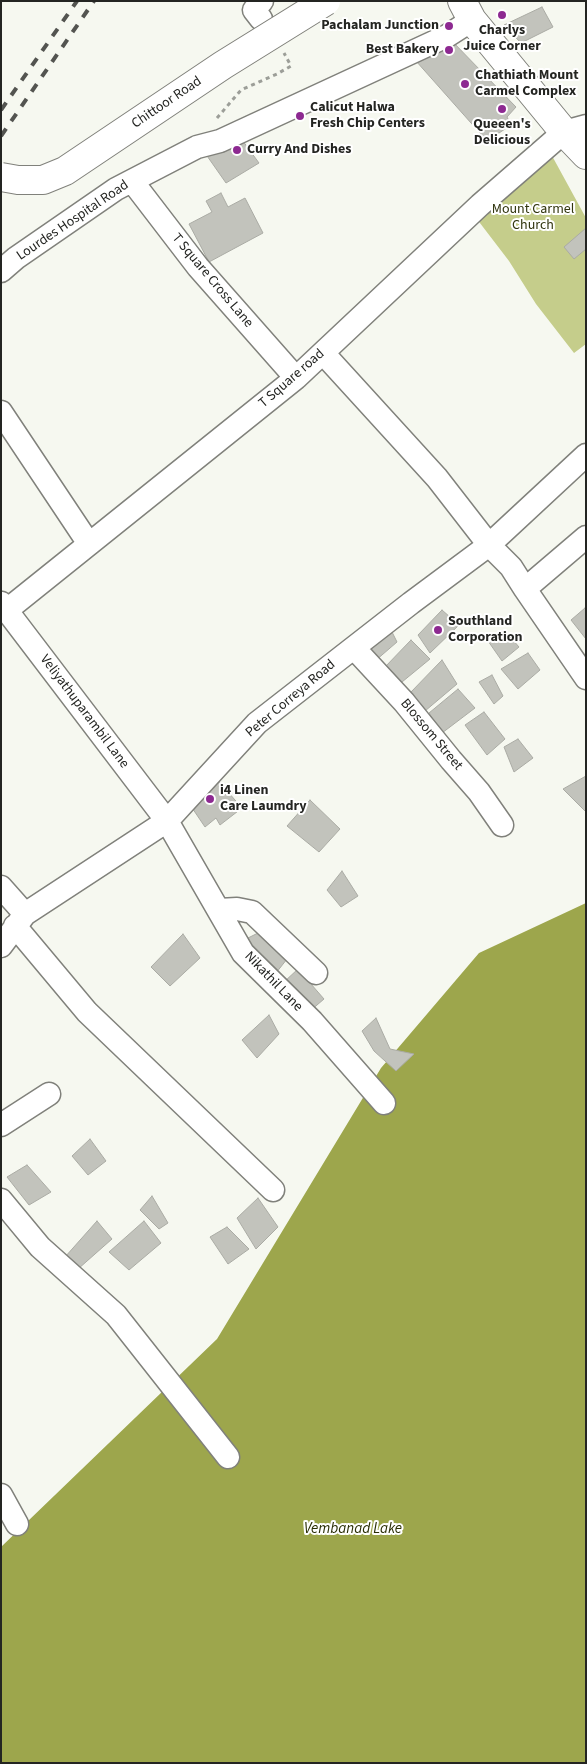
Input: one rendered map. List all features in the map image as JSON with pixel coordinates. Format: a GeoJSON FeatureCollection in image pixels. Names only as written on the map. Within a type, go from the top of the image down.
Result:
{"type":"FeatureCollection","features":[{"type":"Feature","properties":{"kind":"main road","name":"Chittoor Road"},"geometry":{"type":"LineString","coordinates":[[1,177],[42,180],[65,170],[222,65],[326,1]]}},
{"type":"Feature","properties":{"kind":"main road"},"geometry":{"type":"LineString","coordinates":[[467,11],[575,129],[586,155]]}},
{"type":"Feature","properties":{"kind":"street","name":"Lourdes Hospital Road"},"geometry":{"type":"LineString","coordinates":[[1,272],[16,258],[116,189],[197,147],[220,141],[447,36],[467,11]]}},
{"type":"Feature","properties":{"kind":"street","name":"T Square road"},"geometry":{"type":"LineString","coordinates":[[4,606],[89,544],[296,378],[480,205],[575,129]]}},
{"type":"Feature","properties":{"kind":"street","name":"T Square Cross Lane"},"geometry":{"type":"LineString","coordinates":[[132,181],[198,267],[296,378]]}},
{"type":"Feature","properties":{"kind":"street"},"geometry":{"type":"LineString","coordinates":[[323,353],[437,478],[489,545],[511,567],[586,678]]}},
{"type":"Feature","properties":{"kind":"street"},"geometry":{"type":"LineString","coordinates":[[1,412],[89,544]]}},
{"type":"Feature","properties":{"kind":"street","name":"Peter Correya Road"},"geometry":{"type":"LineString","coordinates":[[1,946],[20,920],[167,820],[257,723],[489,545],[586,455]]}},
{"type":"Feature","properties":{"kind":"street"},"geometry":{"type":"LineString","coordinates":[[525,589],[586,536]]}},
{"type":"Feature","properties":{"kind":"street","name":"Veliyathuparambil Lane"},"geometry":{"type":"LineString","coordinates":[[4,606],[167,820]]}},
{"type":"Feature","properties":{"kind":"street","name":"Blossom Street"},"geometry":{"type":"LineString","coordinates":[[354,648],[404,702],[479,792],[502,825]]}},
{"type":"Feature","properties":{"kind":"street","name":"Nikathil Lane"},"geometry":{"type":"LineString","coordinates":[[167,820],[243,953],[312,1021],[384,1103]]}},
{"type":"Feature","properties":{"kind":"street"},"geometry":{"type":"LineString","coordinates":[[1,887],[20,920],[87,1012],[273,1190]]}},
{"type":"Feature","properties":{"kind":"street"},"geometry":{"type":"LineString","coordinates":[[220,910],[237,908],[252,912],[316,974]]}},
{"type":"Feature","properties":{"kind":"street"},"geometry":{"type":"LineString","coordinates":[[1,1125],[49,1094]]}},
{"type":"Feature","properties":{"kind":"street"},"geometry":{"type":"LineString","coordinates":[[1,1200],[40,1247],[116,1315],[228,1457]]}},
{"type":"Feature","properties":{"kind":"street"},"geometry":{"type":"LineString","coordinates":[[1,1495],[17,1524]]}},
{"type":"Feature","properties":{"kind":"path"},"geometry":{"type":"LineString","coordinates":[[197,147],[215,121],[241,90],[291,66],[283,50]]}},
{"type":"Feature","properties":{"kind":"green space","name":"Mount Carmel Church"},"geometry":{"type":"Polygon","coordinates":[[[545,143],[586,218],[586,344],[574,353],[536,304],[509,261],[470,210],[545,143]]]}},
{"type":"Feature","properties":{"kind":"water","name":"Vembanad Lake"},"geometry":{"type":"Polygon","coordinates":[[[586,903],[586,1763],[1,1763],[1,1547],[217,1339],[381,1068],[479,953],[586,903]]]}},
{"type":"Feature","properties":{"kind":"building"},"geometry":{"type":"Polygon","coordinates":[[[542,7],[553,27],[521,43],[504,25],[542,7]]]}},
{"type":"Feature","properties":{"kind":"building","name":"Chathiath Mount Carmel Complex"},"geometry":{"type":"Polygon","coordinates":[[[450,39],[516,107],[507,117],[511,125],[487,141],[416,61],[450,39]]]}},
{"type":"Feature","properties":{"kind":"building"},"geometry":{"type":"Polygon","coordinates":[[[240,137],[259,163],[226,183],[205,153],[240,137]]]}},
{"type":"Feature","properties":{"kind":"building"},"geometry":{"type":"Polygon","coordinates":[[[221,193],[228,207],[245,198],[263,233],[209,262],[189,224],[212,212],[206,201],[221,193]]]}},
{"type":"Feature","properties":{"kind":"building"},"geometry":{"type":"Polygon","coordinates":[[[586,228],[586,249],[574,259],[564,247],[586,228]]]}},
{"type":"Feature","properties":{"kind":"building"},"geometry":{"type":"Polygon","coordinates":[[[585,608],[586,610],[586,639],[571,620],[585,608]]]}},
{"type":"Feature","properties":{"kind":"building","name":"Southland Corporation"},"geometry":{"type":"Polygon","coordinates":[[[442,610],[459,625],[430,653],[418,635],[442,610]]]}},
{"type":"Feature","properties":{"kind":"building"},"geometry":{"type":"Polygon","coordinates":[[[387,622],[397,642],[375,661],[358,646],[387,622]]]}},
{"type":"Feature","properties":{"kind":"building"},"geometry":{"type":"Polygon","coordinates":[[[505,631],[519,647],[502,661],[488,641],[505,631]]]}},
{"type":"Feature","properties":{"kind":"building"},"geometry":{"type":"Polygon","coordinates":[[[411,640],[430,659],[402,682],[385,667],[411,640]]]}},
{"type":"Feature","properties":{"kind":"building"},"geometry":{"type":"Polygon","coordinates":[[[528,653],[540,670],[518,689],[501,669],[528,653]]]}},
{"type":"Feature","properties":{"kind":"building"},"geometry":{"type":"Polygon","coordinates":[[[442,660],[457,684],[425,711],[411,692],[442,660]]]}},
{"type":"Feature","properties":{"kind":"building"},"geometry":{"type":"Polygon","coordinates":[[[492,675],[503,696],[494,704],[479,682],[492,675]]]}},
{"type":"Feature","properties":{"kind":"building"},"geometry":{"type":"Polygon","coordinates":[[[458,689],[475,708],[442,733],[429,713],[458,689]]]}},
{"type":"Feature","properties":{"kind":"building"},"geometry":{"type":"Polygon","coordinates":[[[484,712],[505,739],[487,755],[465,725],[484,712]]]}},
{"type":"Feature","properties":{"kind":"building"},"geometry":{"type":"Polygon","coordinates":[[[518,739],[533,758],[514,772],[504,747],[518,739]]]}},
{"type":"Feature","properties":{"kind":"building","name":"i4 Linen Care Laumdry"},"geometry":{"type":"Polygon","coordinates":[[[207,768],[242,808],[220,825],[216,818],[205,827],[180,790],[207,768]]]}},
{"type":"Feature","properties":{"kind":"building"},"geometry":{"type":"Polygon","coordinates":[[[586,776],[586,812],[563,789],[586,776]]]}},
{"type":"Feature","properties":{"kind":"building"},"geometry":{"type":"Polygon","coordinates":[[[310,800],[340,829],[319,852],[287,826],[310,800]]]}},
{"type":"Feature","properties":{"kind":"building"},"geometry":{"type":"Polygon","coordinates":[[[342,871],[358,896],[341,907],[327,890],[342,871]]]}},
{"type":"Feature","properties":{"kind":"building"},"geometry":{"type":"Polygon","coordinates":[[[260,932],[287,959],[276,973],[242,941],[260,932]]]}},
{"type":"Feature","properties":{"kind":"building"},"geometry":{"type":"Polygon","coordinates":[[[183,934],[200,958],[170,986],[151,967],[183,934]]]}},
{"type":"Feature","properties":{"kind":"building"},"geometry":{"type":"Polygon","coordinates":[[[298,969],[324,999],[310,1011],[284,982],[298,969]]]}},
{"type":"Feature","properties":{"kind":"building"},"geometry":{"type":"Polygon","coordinates":[[[269,1015],[279,1034],[257,1058],[242,1040],[269,1015]]]}},
{"type":"Feature","properties":{"kind":"building"},"geometry":{"type":"Polygon","coordinates":[[[376,1018],[390,1049],[414,1054],[396,1071],[374,1051],[362,1031],[376,1018]]]}},
{"type":"Feature","properties":{"kind":"building"},"geometry":{"type":"Polygon","coordinates":[[[90,1139],[106,1161],[88,1175],[72,1156],[90,1139]]]}},
{"type":"Feature","properties":{"kind":"building"},"geometry":{"type":"Polygon","coordinates":[[[27,1165],[51,1192],[29,1205],[7,1177],[27,1165]]]}},
{"type":"Feature","properties":{"kind":"building"},"geometry":{"type":"Polygon","coordinates":[[[152,1196],[168,1223],[159,1229],[140,1210],[152,1196]]]}},
{"type":"Feature","properties":{"kind":"building"},"geometry":{"type":"Polygon","coordinates":[[[258,1198],[278,1227],[256,1249],[237,1218],[258,1198]]]}},
{"type":"Feature","properties":{"kind":"building"},"geometry":{"type":"Polygon","coordinates":[[[97,1221],[112,1239],[78,1269],[65,1257],[97,1221]]]}},
{"type":"Feature","properties":{"kind":"building"},"geometry":{"type":"Polygon","coordinates":[[[144,1221],[161,1243],[129,1270],[109,1252],[144,1221]]]}},
{"type":"Feature","properties":{"kind":"building"},"geometry":{"type":"Polygon","coordinates":[[[227,1227],[249,1249],[228,1264],[210,1237],[227,1227]]]}},
{"type":"Feature","properties":{"kind":"railway"},"geometry":{"type":"LineString","coordinates":[[1,110],[77,1]]}},
{"type":"Feature","properties":{"kind":"railway"},"geometry":{"type":"LineString","coordinates":[[1,136],[94,1]]}},
{"type":"Feature","properties":{"kind":"place","name":"Charlys Juice Corner"},"geometry":{"type":"Point","coordinates":[502,15]}},
{"type":"Feature","properties":{"kind":"place","name":"Pachalam Junction"},"geometry":{"type":"Point","coordinates":[449,26]}},
{"type":"Feature","properties":{"kind":"place","name":"Best Bakery"},"geometry":{"type":"Point","coordinates":[449,50]}},
{"type":"Feature","properties":{"kind":"place","name":"Chathiath Mount Carmel Complex"},"geometry":{"type":"Point","coordinates":[465,84]}},
{"type":"Feature","properties":{"kind":"place","name":"Queeen's Delicious"},"geometry":{"type":"Point","coordinates":[502,109]}},
{"type":"Feature","properties":{"kind":"place","name":"Calicut Halwa Fresh Chip Centers"},"geometry":{"type":"Point","coordinates":[300,116]}},
{"type":"Feature","properties":{"kind":"place","name":"Curry And Dishes"},"geometry":{"type":"Point","coordinates":[237,150]}},
{"type":"Feature","properties":{"kind":"place","name":"Southland Corporation"},"geometry":{"type":"Point","coordinates":[438,630]}},
{"type":"Feature","properties":{"kind":"place","name":"i4 Linen Care Laumdry"},"geometry":{"type":"Point","coordinates":[210,799]}}]}
